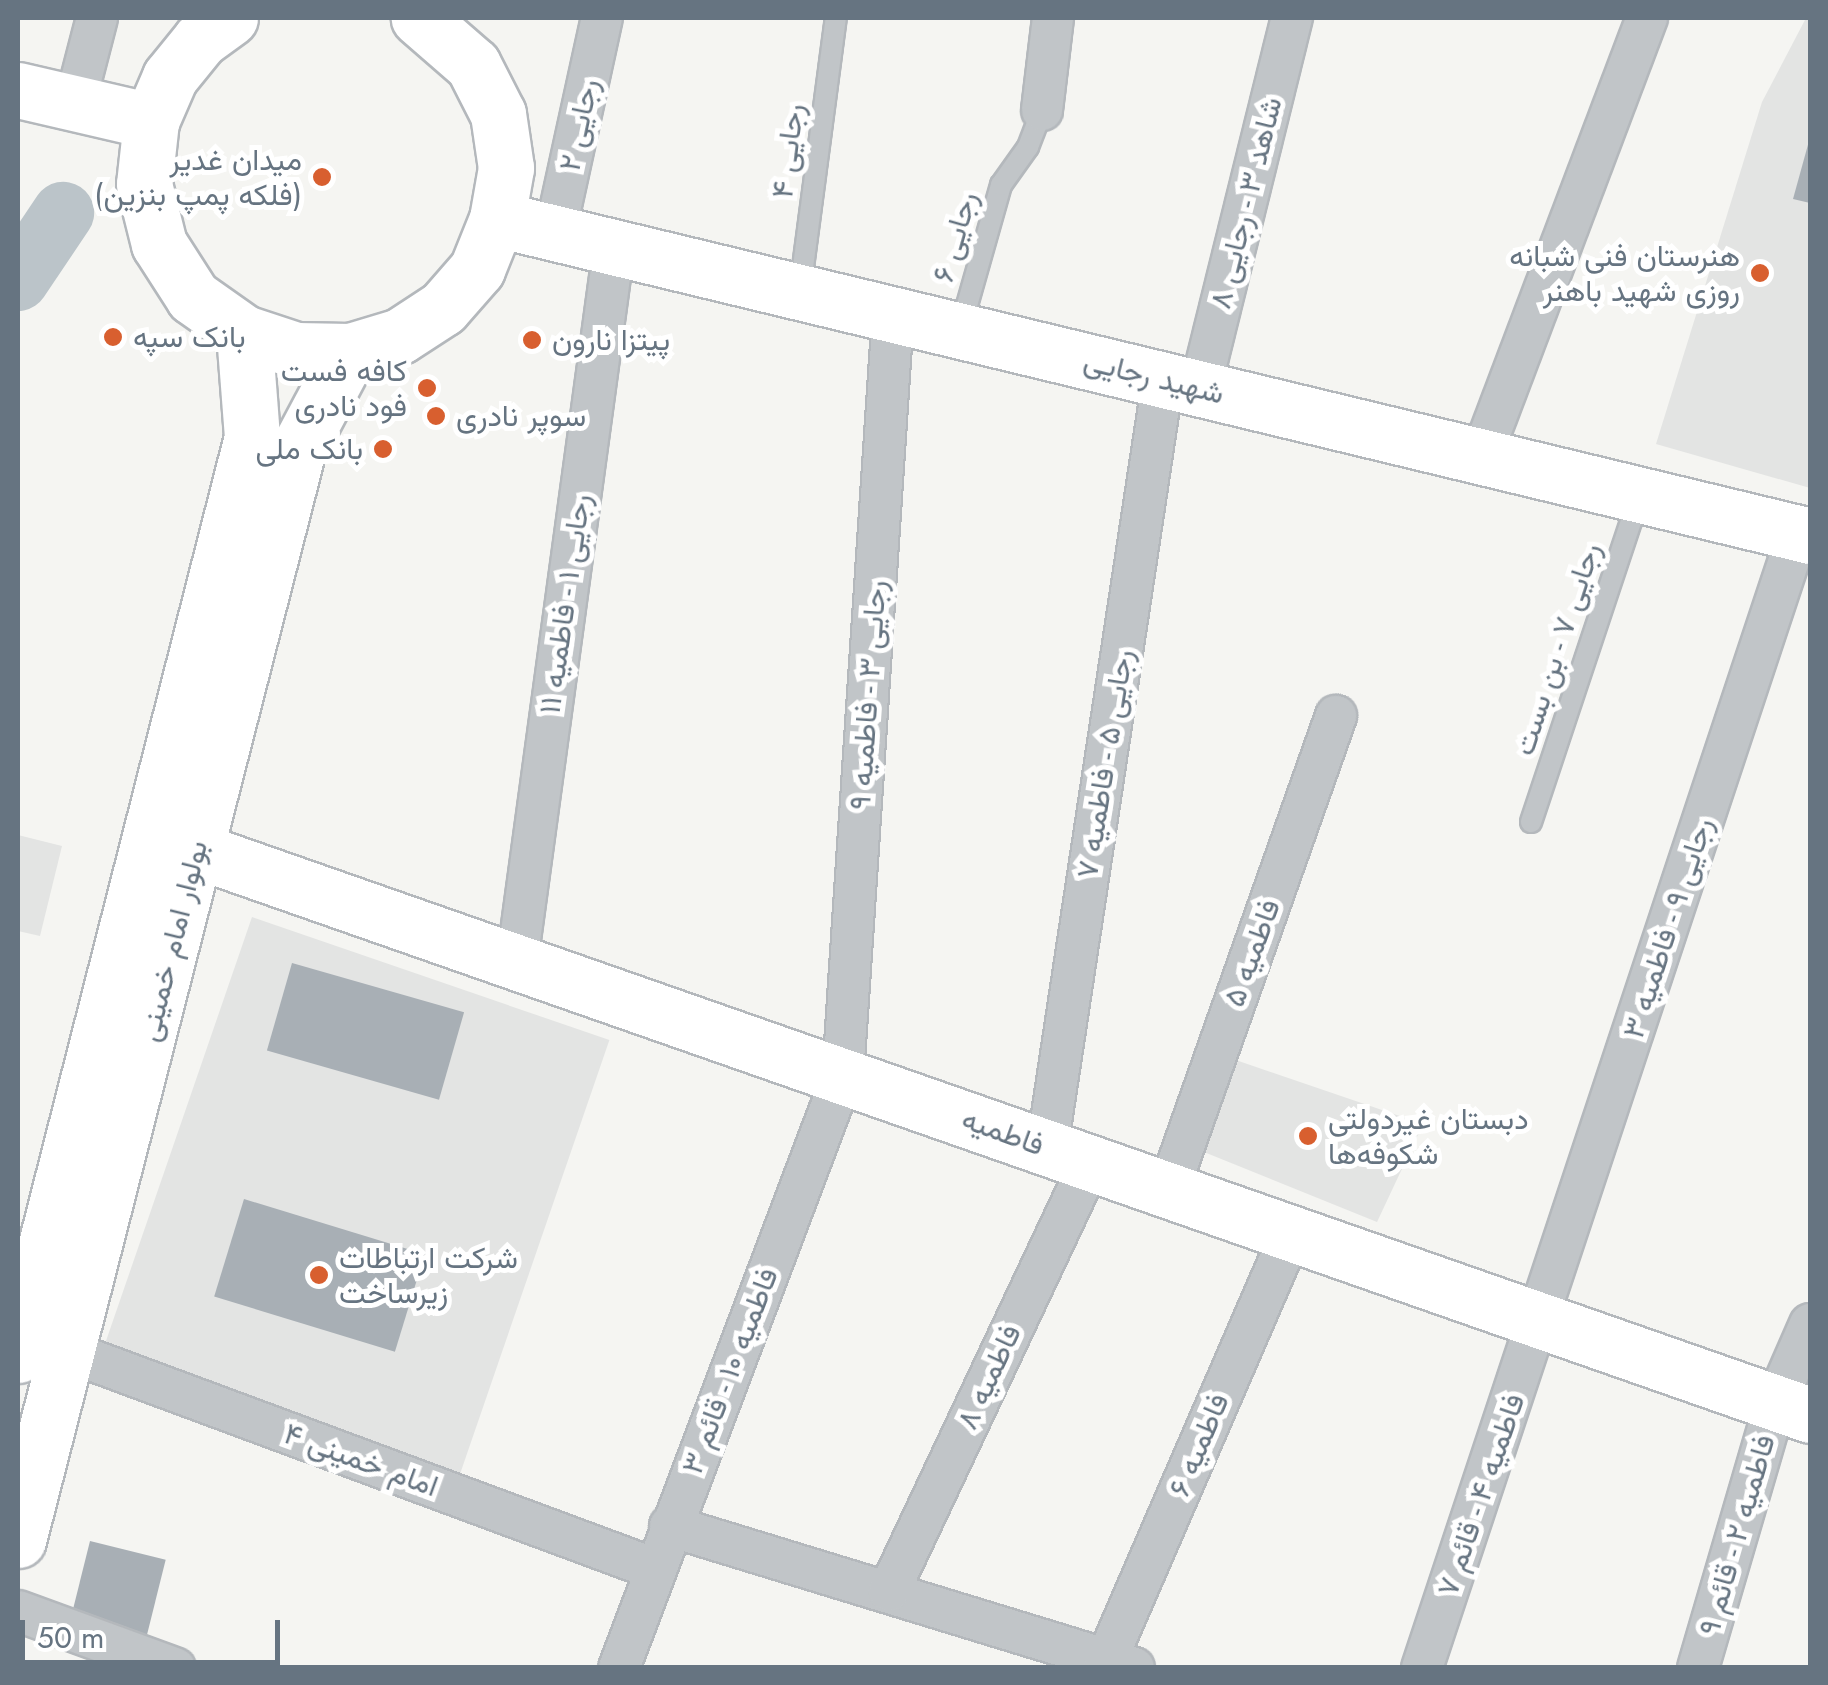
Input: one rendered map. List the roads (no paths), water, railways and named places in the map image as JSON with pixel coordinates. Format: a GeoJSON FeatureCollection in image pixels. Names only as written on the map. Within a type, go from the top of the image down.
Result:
{"type":"FeatureCollection","features":[{"type":"Feature","properties":{"kind":"main road"},"geometry":{"type":"LineString","coordinates":[[230,18],[200,40],[170,77],[151,121],[144,184],[158,244],[193,296],[244,334],[296,350],[350,350],[400,336],[443,308],[477,269],[497,219],[506,168],[501,132],[463,41],[420,18]]}},
{"type":"Feature","properties":{"kind":"main road"},"geometry":{"type":"LineString","coordinates":[[18,90],[151,121]]}},
{"type":"Feature","properties":{"kind":"main road","name":"شهید رجایی"},"geometry":{"type":"LineString","coordinates":[[497,219],[1804,534]]}},
{"type":"Feature","properties":{"kind":"main road","name":"بولوار امام خمینی"},"geometry":{"type":"LineString","coordinates":[[18,1540],[42,1353],[252,437],[244,334]]}},
{"type":"Feature","properties":{"kind":"main road","name":"بولوار امام خمینی"},"geometry":{"type":"LineString","coordinates":[[42,1353],[196,850],[298,449],[350,350]]}},
{"type":"Feature","properties":{"kind":"main road","name":"فاطمیه"},"geometry":{"type":"LineString","coordinates":[[196,850],[844,1075],[1539,1323],[1793,1408]]}},
{"type":"Feature","properties":{"kind":"street"},"geometry":{"type":"LineString","coordinates":[[75,103],[97,18]]}},
{"type":"Feature","properties":{"kind":"street","name":"رجایی ۲"},"geometry":{"type":"LineString","coordinates":[[555,233],[602,18]]}},
{"type":"Feature","properties":{"kind":"street"},"geometry":{"type":"LineString","coordinates":[[1042,110],[1052,18]]}},
{"type":"Feature","properties":{"kind":"street","name":"شاهد ۳ - رجایی ۸"},"geometry":{"type":"LineString","coordinates":[[1182,384],[1292,18]]}},
{"type":"Feature","properties":{"kind":"street"},"geometry":{"type":"LineString","coordinates":[[1480,456],[1647,18]]}},
{"type":"Feature","properties":{"kind":"street","name":"رجایی ۱ - فاطمیه ۱۱"},"geometry":{"type":"LineString","coordinates":[[517,962],[614,247]]}},
{"type":"Feature","properties":{"kind":"street","name":"رجایی ۳ - فاطمیه ۹"},"geometry":{"type":"LineString","coordinates":[[844,1075],[893,314]]}},
{"type":"Feature","properties":{"kind":"street","name":"رجایی ۵ - فاطمیه ۷"},"geometry":{"type":"LineString","coordinates":[[1068,1156],[1182,384]]}},
{"type":"Feature","properties":{"kind":"street","name":"رجایی ۹ - فاطمیه ۳"},"geometry":{"type":"LineString","coordinates":[[1539,1323],[1804,534]]}},
{"type":"Feature","properties":{"kind":"street","name":"فاطمیه ۵"},"geometry":{"type":"LineString","coordinates":[[1168,1190],[1336,716]]}},
{"type":"Feature","properties":{"kind":"street","name":"فاطمیه ۱۰ - قائم ۳"},"geometry":{"type":"LineString","coordinates":[[619,1668],[844,1075]]}},
{"type":"Feature","properties":{"kind":"street","name":"فاطمیه ۸"},"geometry":{"type":"LineString","coordinates":[[889,1592],[1068,1156]]}},
{"type":"Feature","properties":{"kind":"street","name":"فاطمیه ۶"},"geometry":{"type":"LineString","coordinates":[[1115,1664],[1290,1234]]}},
{"type":"Feature","properties":{"kind":"street","name":"فاطمیه ۴ - قائم ۷"},"geometry":{"type":"LineString","coordinates":[[1422,1668],[1539,1323]]}},
{"type":"Feature","properties":{"kind":"street","name":"فاطمیه ۲ - قائم ۹"},"geometry":{"type":"LineString","coordinates":[[1698,1668],[1793,1408],[1810,1324]]}},
{"type":"Feature","properties":{"kind":"street","name":"امام خمینی ۴"},"geometry":{"type":"LineString","coordinates":[[42,1353],[655,1569]]}},
{"type":"Feature","properties":{"kind":"street"},"geometry":{"type":"LineString","coordinates":[[670,1526],[1115,1664]]}},
{"type":"Feature","properties":{"kind":"street"},"geometry":{"type":"LineString","coordinates":[[18,1612],[175,1668]]}},
{"type":"Feature","properties":{"kind":"lane","name":"رجایی ۴"},"geometry":{"type":"LineString","coordinates":[[800,292],[836,18]]}},
{"type":"Feature","properties":{"kind":"lane","name":"رجایی ۶"},"geometry":{"type":"LineString","coordinates":[[960,330],[1001,185],[1028,147],[1042,110]]}},
{"type":"Feature","properties":{"kind":"lane","name":"رجایی ۷ - بن بست"},"geometry":{"type":"LineString","coordinates":[[1530,822],[1640,494]]}},
{"type":"Feature","properties":{"kind":"waterway"},"geometry":{"type":"LineString","coordinates":[[18,280],[63,213]]}},
{"type":"Feature","properties":{"kind":"place","name":"میدان غدیر (فلکه پمپ بنزین)"},"geometry":{"type":"Point","coordinates":[322,177]}},
{"type":"Feature","properties":{"kind":"place","name":"هنرستان فنی شبانه‌ روزی شهید باهنر"},"geometry":{"type":"Point","coordinates":[1760,273]}},
{"type":"Feature","properties":{"kind":"place","name":"بانک سپه"},"geometry":{"type":"Point","coordinates":[113,337]}},
{"type":"Feature","properties":{"kind":"place","name":"پیتزا نارون"},"geometry":{"type":"Point","coordinates":[532,340]}},
{"type":"Feature","properties":{"kind":"place","name":"کافه فست فود نادری"},"geometry":{"type":"Point","coordinates":[427,388]}},
{"type":"Feature","properties":{"kind":"place","name":"سوپر نادری"},"geometry":{"type":"Point","coordinates":[436,416]}},
{"type":"Feature","properties":{"kind":"place","name":"بانک ملی"},"geometry":{"type":"Point","coordinates":[383,449]}},
{"type":"Feature","properties":{"kind":"place","name":"دبستان غیردولتی شکوفه‌ها"},"geometry":{"type":"Point","coordinates":[1308,1136]}},
{"type":"Feature","properties":{"kind":"place","name":"شرکت ارتباطات زیرساخت"},"geometry":{"type":"Point","coordinates":[319,1275]}}]}
